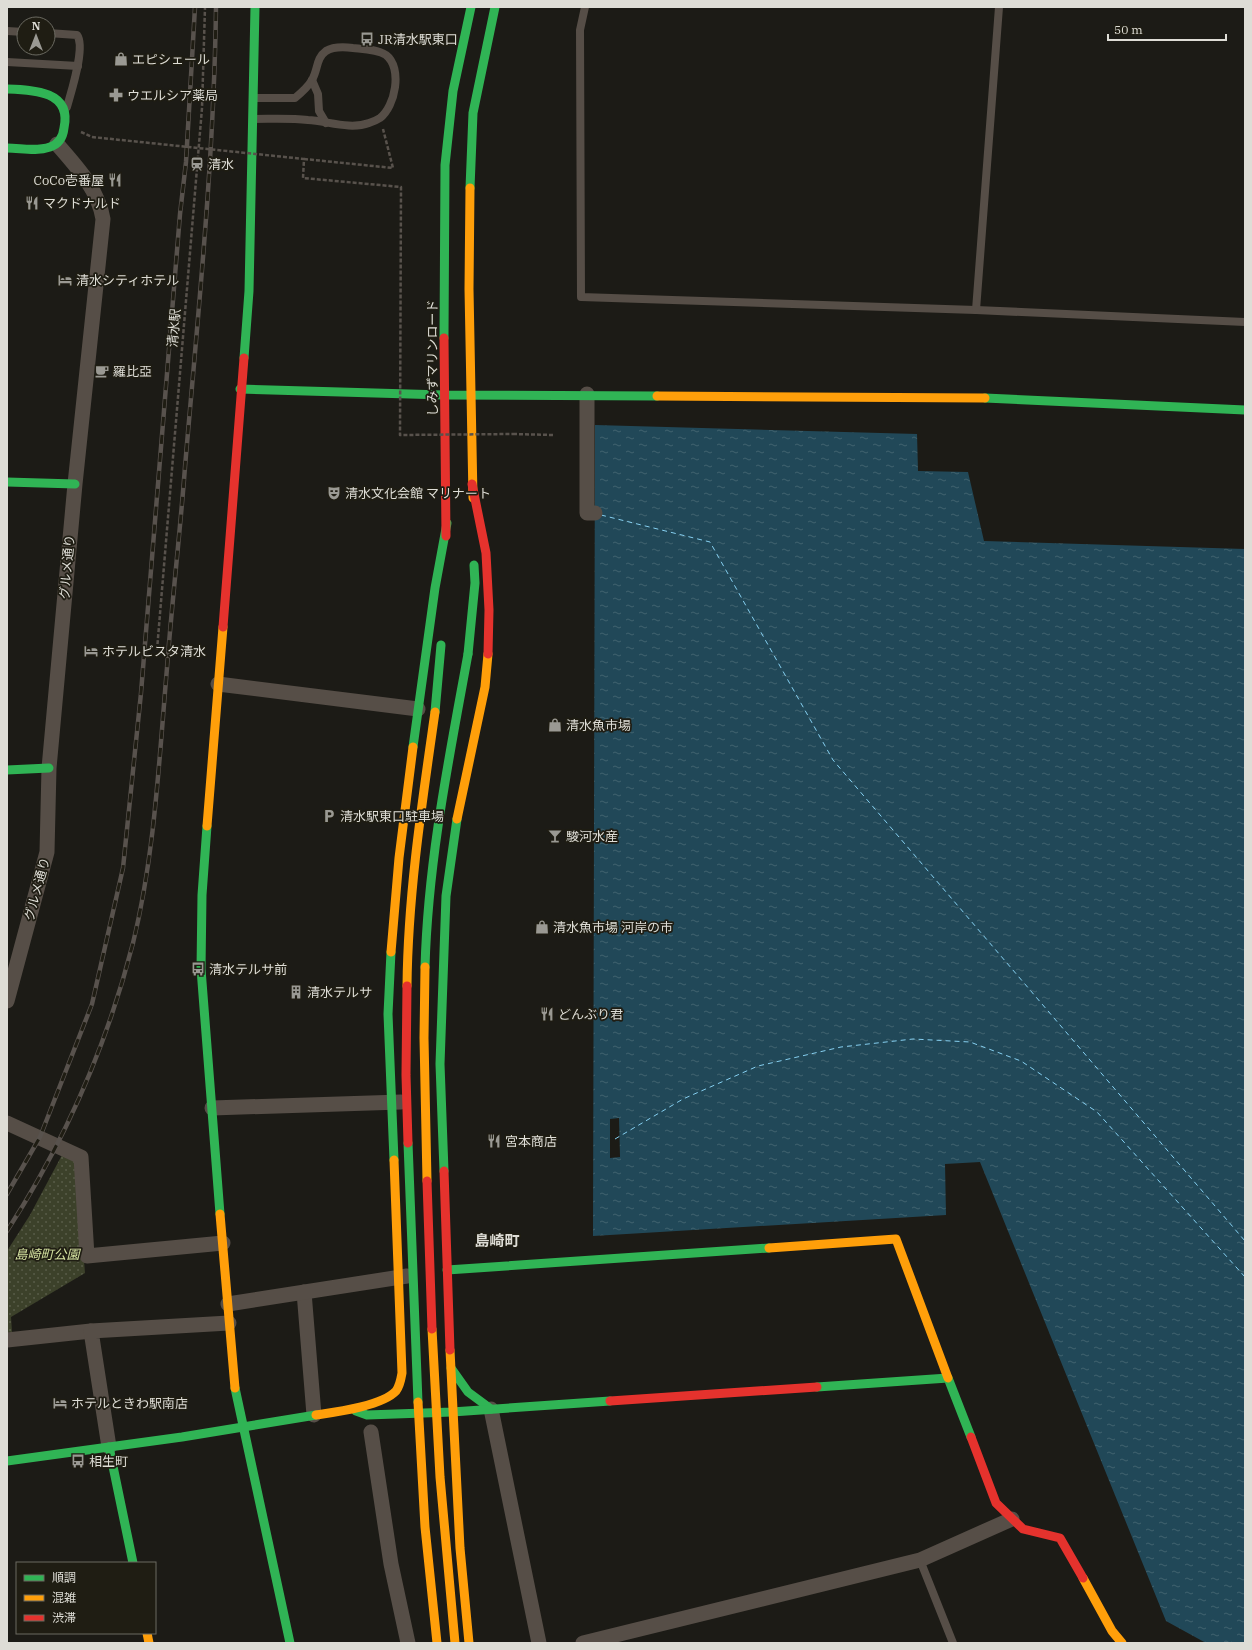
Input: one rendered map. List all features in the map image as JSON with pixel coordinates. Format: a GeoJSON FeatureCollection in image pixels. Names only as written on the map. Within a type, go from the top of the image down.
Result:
{"type":"FeatureCollection","features":[{"type":"Feature","properties":{"kind":"street"},"geometry":{"type":"LineString","coordinates":[[254,7],[254,98],[249,291],[240,389],[202,895],[200,969],[233,1380],[290,1643]]}},
{"type":"Feature","properties":{"kind":"street","name":"しみずマリンロード"},"geometry":{"type":"LineString","coordinates":[[446,583],[444,395],[445,165],[452,92],[471,7]]}},
{"type":"Feature","properties":{"kind":"street"},"geometry":{"type":"LineString","coordinates":[[474,537],[470,394],[469,229],[474,113],[495,7]]}},
{"type":"Feature","properties":{"kind":"street"},"geometry":{"type":"LineString","coordinates":[[7,88],[46,93],[55,98],[66,110],[65,127],[62,137],[57,144],[49,148],[37,149],[7,148]]}},
{"type":"Feature","properties":{"kind":"street","name":"グルメ通り"},"geometry":{"type":"LineString","coordinates":[[7,1000],[47,852],[49,768],[75,484],[103,220],[101,207],[90,184],[57,144]]}},
{"type":"Feature","properties":{"kind":"street"},"geometry":{"type":"LineString","coordinates":[[240,389],[444,395],[587,394],[959,396],[1245,410]]}},
{"type":"Feature","properties":{"kind":"street"},"geometry":{"type":"LineString","coordinates":[[587,394],[587,514],[595,514]]}},
{"type":"Feature","properties":{"kind":"street"},"geometry":{"type":"LineString","coordinates":[[7,482],[75,484]]}},
{"type":"Feature","properties":{"kind":"street"},"geometry":{"type":"LineString","coordinates":[[469,1643],[460,1548],[452,1412],[440,1101],[440,1064],[446,896],[458,809],[485,687],[489,648],[486,553],[472,484]]}},
{"type":"Feature","properties":{"kind":"street"},"geometry":{"type":"LineString","coordinates":[[7,1461],[242,1427],[349,1409],[392,1394],[399,1386],[402,1373],[388,1014],[392,940],[399,858],[418,709],[435,588],[446,523]]}},
{"type":"Feature","properties":{"kind":"street"},"geometry":{"type":"LineString","coordinates":[[454,1643],[437,1443],[430,1289],[424,1073],[424,971],[431,877],[438,822],[468,654],[475,583],[474,553]]}},
{"type":"Feature","properties":{"kind":"street"},"geometry":{"type":"LineString","coordinates":[[437,1643],[425,1526],[418,1408],[406,1075],[407,968],[413,884],[422,801],[435,712],[442,636]]}},
{"type":"Feature","properties":{"kind":"street"},"geometry":{"type":"LineString","coordinates":[[218,684],[418,709]]}},
{"type":"Feature","properties":{"kind":"street"},"geometry":{"type":"LineString","coordinates":[[7,770],[49,768]]}},
{"type":"Feature","properties":{"kind":"street"},"geometry":{"type":"LineString","coordinates":[[212,1108],[440,1101]]}},
{"type":"Feature","properties":{"kind":"street"},"geometry":{"type":"LineString","coordinates":[[7,1123],[81,1157],[87,1256],[223,1243]]}},
{"type":"Feature","properties":{"kind":"street"},"geometry":{"type":"LineString","coordinates":[[228,1304],[446,1270],[896,1239],[996,1503],[1023,1529],[1060,1538],[1112,1631],[1122,1643]]}},
{"type":"Feature","properties":{"kind":"street"},"geometry":{"type":"LineString","coordinates":[[304,1292],[314,1415]]}},
{"type":"Feature","properties":{"kind":"street"},"geometry":{"type":"LineString","coordinates":[[7,1340],[91,1331],[229,1323]]}},
{"type":"Feature","properties":{"kind":"street"},"geometry":{"type":"LineString","coordinates":[[91,1331],[109,1447],[133,1562]]}},
{"type":"Feature","properties":{"kind":"street"},"geometry":{"type":"LineString","coordinates":[[450,1367],[460,1385],[468,1394],[491,1409],[539,1643]]}},
{"type":"Feature","properties":{"kind":"street"},"geometry":{"type":"LineString","coordinates":[[349,1409],[367,1414],[452,1412],[948,1378]]}},
{"type":"Feature","properties":{"kind":"street"},"geometry":{"type":"LineString","coordinates":[[371,1432],[391,1564],[408,1643]]}},
{"type":"Feature","properties":{"kind":"street"},"geometry":{"type":"LineString","coordinates":[[583,1643],[920,1560],[1012,1519]]}},
{"type":"Feature","properties":{"kind":"lane"},"geometry":{"type":"LineString","coordinates":[[586,7],[580,30],[581,297],[976,310],[1245,322]]}},
{"type":"Feature","properties":{"kind":"lane"},"geometry":{"type":"LineString","coordinates":[[976,310],[999,7]]}},
{"type":"Feature","properties":{"kind":"lane"},"geometry":{"type":"LineString","coordinates":[[56,34],[77,35],[80,38],[78,66],[66,110]]}},
{"type":"Feature","properties":{"kind":"lane"},"geometry":{"type":"LineString","coordinates":[[253,119],[305,120],[361,125],[380,118],[388,109],[393,98],[396,75],[387,56],[377,51],[334,48],[326,51],[319,58],[312,80],[295,98],[254,98]]}},
{"type":"Feature","properties":{"kind":"lane"},"geometry":{"type":"LineString","coordinates":[[7,62],[78,66]]}},
{"type":"Feature","properties":{"kind":"lane"},"geometry":{"type":"LineString","coordinates":[[312,80],[318,94],[319,111],[326,123]]}},
{"type":"Feature","properties":{"kind":"lane"},"geometry":{"type":"LineString","coordinates":[[920,1560],[953,1643]]}},
{"type":"Feature","properties":{"kind":"path","name":"清水駅"},"geometry":{"type":"LineString","coordinates":[[157,650],[202,108],[205,7]]}},
{"type":"Feature","properties":{"kind":"path"},"geometry":{"type":"LineString","coordinates":[[92,137],[393,168],[380,118]]}},
{"type":"Feature","properties":{"kind":"path"},"geometry":{"type":"LineString","coordinates":[[304,159],[303,178],[401,187],[400,435],[554,435]]}},
{"type":"Feature","properties":{"kind":"green space","name":"島崎町公園"},"geometry":{"type":"Polygon","coordinates":[[[62,1155],[76,1160],[85,1273],[11,1317],[12,1332],[7,1333],[7,1251],[30,1215],[62,1155]]]}},
{"type":"Feature","properties":{"kind":"water"},"geometry":{"type":"Polygon","coordinates":[[[595,425],[917,434],[918,471],[968,472],[984,541],[1245,549],[1245,1643],[1206,1643],[1166,1621],[980,1162],[945,1164],[946,1215],[593,1236],[595,425]]]}},
{"type":"Feature","properties":{"kind":"pier"},"geometry":{"type":"Polygon","coordinates":[[[619,1118],[620,1157],[610,1158],[610,1119],[619,1118]]]}},
{"type":"Feature","properties":{"kind":"ferry route"},"geometry":{"type":"LineString","coordinates":[[601,515],[710,542],[833,760],[1245,1241]]}},
{"type":"Feature","properties":{"kind":"ferry route"},"geometry":{"type":"LineString","coordinates":[[615,1139],[683,1099],[758,1066],[841,1047],[913,1039],[970,1042],[1021,1061],[1097,1112],[1245,1277]]}},
{"type":"Feature","properties":{"kind":"railway"},"geometry":{"type":"LineString","coordinates":[[7,1194],[40,1137],[92,1004],[123,868],[141,693],[180,214],[186,162],[195,7]]}},
{"type":"Feature","properties":{"kind":"railway"},"geometry":{"type":"LineString","coordinates":[[7,1231],[28,1198],[47,1163],[82,1092],[97,1056],[133,943],[146,875],[159,772],[205,237],[215,65],[216,7]]}},
{"type":"Feature","properties":{"kind":"traffic: fast"},"geometry":{"type":"LineString","coordinates":[[244,358],[249,291],[255,7]]}},
{"type":"Feature","properties":{"kind":"traffic: fast"},"geometry":{"type":"LineString","coordinates":[[444,338],[445,165],[453,91],[471,7]]}},
{"type":"Feature","properties":{"kind":"traffic: fast"},"geometry":{"type":"LineString","coordinates":[[470,188],[473,113],[495,7]]}},
{"type":"Feature","properties":{"kind":"traffic: fast"},"geometry":{"type":"LineString","coordinates":[[7,89],[28,90],[49,95],[57,100],[62,106],[65,116],[63,134],[60,140],[53,146],[39,149],[7,148]]}},
{"type":"Feature","properties":{"kind":"traffic: fast"},"geometry":{"type":"LineString","coordinates":[[240,389],[444,395],[657,396]]}},
{"type":"Feature","properties":{"kind":"traffic: fast"},"geometry":{"type":"LineString","coordinates":[[985,398],[1245,410]]}},
{"type":"Feature","properties":{"kind":"traffic: fast"},"geometry":{"type":"LineString","coordinates":[[7,482],[75,484]]}},
{"type":"Feature","properties":{"kind":"traffic: fast"},"geometry":{"type":"LineString","coordinates":[[413,747],[435,588],[447,523]]}},
{"type":"Feature","properties":{"kind":"traffic: fast"},"geometry":{"type":"LineString","coordinates":[[468,654],[475,583],[474,565]]}},
{"type":"Feature","properties":{"kind":"traffic: fast"},"geometry":{"type":"LineString","coordinates":[[435,712],[441,645]]}},
{"type":"Feature","properties":{"kind":"traffic: fast"},"geometry":{"type":"LineString","coordinates":[[425,967],[430,888],[440,810],[468,654]]}},
{"type":"Feature","properties":{"kind":"traffic: fast"},"geometry":{"type":"LineString","coordinates":[[7,770],[49,768]]}},
{"type":"Feature","properties":{"kind":"traffic: fast"},"geometry":{"type":"LineString","coordinates":[[444,1171],[440,1064],[446,896],[457,819]]}},
{"type":"Feature","properties":{"kind":"traffic: fast"},"geometry":{"type":"LineString","coordinates":[[207,826],[202,895],[201,969],[220,1214]]}},
{"type":"Feature","properties":{"kind":"traffic: fast"},"geometry":{"type":"LineString","coordinates":[[391,952],[388,1014],[394,1160]]}},
{"type":"Feature","properties":{"kind":"traffic: fast"},"geometry":{"type":"LineString","coordinates":[[408,1143],[418,1402]]}},
{"type":"Feature","properties":{"kind":"traffic: fast"},"geometry":{"type":"LineString","coordinates":[[447,1270],[769,1248]]}},
{"type":"Feature","properties":{"kind":"traffic: fast"},"geometry":{"type":"LineString","coordinates":[[451,1368],[468,1392],[491,1409]]}},
{"type":"Feature","properties":{"kind":"traffic: fast"},"geometry":{"type":"LineString","coordinates":[[817,1387],[948,1378],[971,1437]]}},
{"type":"Feature","properties":{"kind":"traffic: fast"},"geometry":{"type":"LineString","coordinates":[[235,1388],[290,1643]]}},
{"type":"Feature","properties":{"kind":"traffic: fast"},"geometry":{"type":"LineString","coordinates":[[356,1411],[367,1415],[452,1412],[610,1401]]}},
{"type":"Feature","properties":{"kind":"traffic: fast"},"geometry":{"type":"LineString","coordinates":[[7,1461],[182,1437],[316,1415]]}},
{"type":"Feature","properties":{"kind":"traffic: fast"},"geometry":{"type":"LineString","coordinates":[[109,1447],[133,1562]]}},
{"type":"Feature","properties":{"kind":"traffic: slow"},"geometry":{"type":"LineString","coordinates":[[470,188],[469,289],[473,498]]}},
{"type":"Feature","properties":{"kind":"traffic: slow"},"geometry":{"type":"LineString","coordinates":[[657,396],[985,398]]}},
{"type":"Feature","properties":{"kind":"traffic: slow"},"geometry":{"type":"LineString","coordinates":[[207,826],[223,627]]}},
{"type":"Feature","properties":{"kind":"traffic: slow"},"geometry":{"type":"LineString","coordinates":[[457,819],[485,687],[488,654]]}},
{"type":"Feature","properties":{"kind":"traffic: slow"},"geometry":{"type":"LineString","coordinates":[[407,986],[413,883],[435,712]]}},
{"type":"Feature","properties":{"kind":"traffic: slow"},"geometry":{"type":"LineString","coordinates":[[391,952],[399,858],[413,747]]}},
{"type":"Feature","properties":{"kind":"traffic: slow"},"geometry":{"type":"LineString","coordinates":[[425,967],[424,1038],[427,1181]]}},
{"type":"Feature","properties":{"kind":"traffic: slow"},"geometry":{"type":"LineString","coordinates":[[316,1415],[358,1408],[380,1401],[396,1391],[400,1382],[402,1373],[394,1160]]}},
{"type":"Feature","properties":{"kind":"traffic: slow"},"geometry":{"type":"LineString","coordinates":[[220,1214],[235,1388]]}},
{"type":"Feature","properties":{"kind":"traffic: slow"},"geometry":{"type":"LineString","coordinates":[[769,1248],[896,1239],[948,1378]]}},
{"type":"Feature","properties":{"kind":"traffic: slow"},"geometry":{"type":"LineString","coordinates":[[432,1329],[440,1477],[455,1643]]}},
{"type":"Feature","properties":{"kind":"traffic: slow"},"geometry":{"type":"LineString","coordinates":[[450,1350],[460,1548],[469,1643]]}},
{"type":"Feature","properties":{"kind":"traffic: slow"},"geometry":{"type":"LineString","coordinates":[[418,1402],[425,1527],[437,1643]]}},
{"type":"Feature","properties":{"kind":"traffic: slow"},"geometry":{"type":"LineString","coordinates":[[1083,1578],[1112,1631],[1122,1643]]}},
{"type":"Feature","properties":{"kind":"traffic: slow"},"geometry":{"type":"LineString","coordinates":[[147,1634],[149,1643]]}},
{"type":"Feature","properties":{"kind":"traffic: jam"},"geometry":{"type":"LineString","coordinates":[[444,338],[446,536]]}},
{"type":"Feature","properties":{"kind":"traffic: jam"},"geometry":{"type":"LineString","coordinates":[[223,627],[244,358]]}},
{"type":"Feature","properties":{"kind":"traffic: jam"},"geometry":{"type":"LineString","coordinates":[[472,484],[486,553],[489,610],[488,654]]}},
{"type":"Feature","properties":{"kind":"traffic: jam"},"geometry":{"type":"LineString","coordinates":[[407,986],[406,1075],[408,1143]]}},
{"type":"Feature","properties":{"kind":"traffic: jam"},"geometry":{"type":"LineString","coordinates":[[444,1171],[450,1350]]}},
{"type":"Feature","properties":{"kind":"traffic: jam"},"geometry":{"type":"LineString","coordinates":[[427,1181],[432,1329]]}},
{"type":"Feature","properties":{"kind":"traffic: jam"},"geometry":{"type":"LineString","coordinates":[[610,1401],[817,1387]]}},
{"type":"Feature","properties":{"kind":"traffic: jam"},"geometry":{"type":"LineString","coordinates":[[971,1437],[996,1503],[1023,1529],[1060,1538],[1083,1578]]}},
{"type":"Feature","properties":{"kind":"place","name":"JR清水駅東口"},"geometry":{"type":"Point","coordinates":[367,39]}},
{"type":"Feature","properties":{"kind":"place","name":"エピシェール"},"geometry":{"type":"Point","coordinates":[121,59]}},
{"type":"Feature","properties":{"kind":"place","name":"ウエルシア薬局"},"geometry":{"type":"Point","coordinates":[116,95]}},
{"type":"Feature","properties":{"kind":"place","name":"清水"},"geometry":{"type":"Point","coordinates":[197,164]}},
{"type":"Feature","properties":{"kind":"place","name":"CoCo壱番屋"},"geometry":{"type":"Point","coordinates":[115,180]}},
{"type":"Feature","properties":{"kind":"place","name":"マクドナルド"},"geometry":{"type":"Point","coordinates":[32,203]}},
{"type":"Feature","properties":{"kind":"place","name":"清水シティホテル"},"geometry":{"type":"Point","coordinates":[65,280]}},
{"type":"Feature","properties":{"kind":"place","name":"羅比亞"},"geometry":{"type":"Point","coordinates":[102,371]}},
{"type":"Feature","properties":{"kind":"place","name":"清水文化会館 マリナート"},"geometry":{"type":"Point","coordinates":[334,493]}},
{"type":"Feature","properties":{"kind":"place","name":"ホテルビスタ清水"},"geometry":{"type":"Point","coordinates":[91,651]}},
{"type":"Feature","properties":{"kind":"place","name":"清水魚市場"},"geometry":{"type":"Point","coordinates":[555,725]}},
{"type":"Feature","properties":{"kind":"place","name":"清水駅東口駐車場"},"geometry":{"type":"Point","coordinates":[329,816]}},
{"type":"Feature","properties":{"kind":"place","name":"駿河水産"},"geometry":{"type":"Point","coordinates":[555,836]}},
{"type":"Feature","properties":{"kind":"place","name":"清水魚市場 河岸の市"},"geometry":{"type":"Point","coordinates":[542,927]}},
{"type":"Feature","properties":{"kind":"place","name":"清水テルサ前"},"geometry":{"type":"Point","coordinates":[198,969]}},
{"type":"Feature","properties":{"kind":"place","name":"清水テルサ"},"geometry":{"type":"Point","coordinates":[296,992]}},
{"type":"Feature","properties":{"kind":"place","name":"どんぶり君"},"geometry":{"type":"Point","coordinates":[547,1014]}},
{"type":"Feature","properties":{"kind":"place","name":"宮本商店"},"geometry":{"type":"Point","coordinates":[494,1141]}},
{"type":"Feature","properties":{"kind":"place","name":"ホテルときわ駅南店"},"geometry":{"type":"Point","coordinates":[60,1403]}},
{"type":"Feature","properties":{"kind":"place","name":"相生町"},"geometry":{"type":"Point","coordinates":[78,1461]}},
{"type":"Feature","properties":{"kind":"district","name":"島崎町"},"geometry":{"type":"Point","coordinates":[497,1240]}}]}
